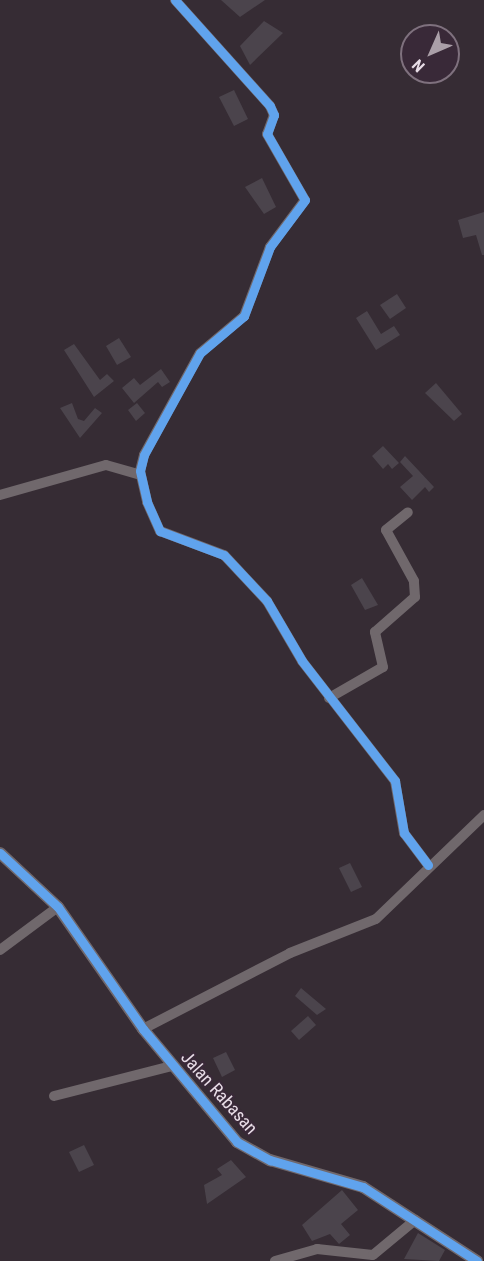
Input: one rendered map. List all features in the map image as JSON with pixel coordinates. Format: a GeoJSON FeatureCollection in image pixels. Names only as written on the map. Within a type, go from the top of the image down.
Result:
{"type":"FeatureCollection","features":[{"type":"Feature","properties":{"kind":"street"},"geometry":{"type":"LineString","coordinates":[[175,0],[270,106],[274,114],[267,134],[305,200],[270,247],[244,316],[200,353],[144,455],[140,475],[158,529],[214,550],[241,571],[329,698],[395,781],[404,833],[428,865]]}},
{"type":"Feature","properties":{"kind":"street"},"geometry":{"type":"LineString","coordinates":[[0,495],[106,465],[140,475]]}},
{"type":"Feature","properties":{"kind":"street"},"geometry":{"type":"LineString","coordinates":[[329,698],[383,667],[375,632],[414,600],[414,581],[386,530],[408,512]]}},
{"type":"Feature","properties":{"kind":"street"},"geometry":{"type":"LineString","coordinates":[[143,1029],[290,953],[376,919],[428,865],[484,815]]}},
{"type":"Feature","properties":{"kind":"street","name":"Jalan Rabasan"},"geometry":{"type":"LineString","coordinates":[[0,853],[58,907],[143,1029],[172,1066],[248,1150],[338,1176],[415,1220],[477,1261]]}},
{"type":"Feature","properties":{"kind":"street"},"geometry":{"type":"LineString","coordinates":[[0,950],[58,907]]}},
{"type":"Feature","properties":{"kind":"street"},"geometry":{"type":"LineString","coordinates":[[54,1096],[172,1066]]}},
{"type":"Feature","properties":{"kind":"street"},"geometry":{"type":"LineString","coordinates":[[275,1261],[317,1249],[373,1255],[415,1220]]}},
{"type":"Feature","properties":{"kind":"building"},"geometry":{"type":"Polygon","coordinates":[[[221,0],[265,0],[240,17],[221,0]]]}},
{"type":"Feature","properties":{"kind":"building"},"geometry":{"type":"Polygon","coordinates":[[[264,21],[283,33],[250,65],[240,46],[264,21]]]}},
{"type":"Feature","properties":{"kind":"building"},"geometry":{"type":"Polygon","coordinates":[[[234,90],[248,119],[234,126],[219,97],[234,90]]]}},
{"type":"Feature","properties":{"kind":"building"},"geometry":{"type":"Polygon","coordinates":[[[262,178],[276,207],[264,214],[245,187],[262,178]]]}},
{"type":"Feature","properties":{"kind":"building"},"geometry":{"type":"Polygon","coordinates":[[[484,212],[484,255],[482,255],[476,235],[463,238],[458,220],[484,212]]]}},
{"type":"Feature","properties":{"kind":"building"},"geometry":{"type":"Polygon","coordinates":[[[397,294],[406,308],[390,319],[380,305],[397,294]]]}},
{"type":"Feature","properties":{"kind":"building"},"geometry":{"type":"Polygon","coordinates":[[[367,311],[381,334],[394,326],[400,335],[376,350],[356,318],[367,311]]]}},
{"type":"Feature","properties":{"kind":"building"},"geometry":{"type":"Polygon","coordinates":[[[119,338],[131,357],[117,365],[106,346],[119,338]]]}},
{"type":"Feature","properties":{"kind":"building"},"geometry":{"type":"Polygon","coordinates":[[[74,344],[100,380],[107,374],[114,381],[94,397],[64,350],[74,344]]]}},
{"type":"Feature","properties":{"kind":"building"},"geometry":{"type":"Polygon","coordinates":[[[161,369],[170,382],[162,387],[158,382],[134,403],[122,388],[134,378],[140,385],[161,369]]]}},
{"type":"Feature","properties":{"kind":"building"},"geometry":{"type":"Polygon","coordinates":[[[436,383],[462,414],[454,421],[425,393],[436,383]]]}},
{"type":"Feature","properties":{"kind":"building"},"geometry":{"type":"Polygon","coordinates":[[[72,403],[78,419],[84,421],[95,408],[102,413],[80,438],[60,408],[72,403]]]}},
{"type":"Feature","properties":{"kind":"building"},"geometry":{"type":"Polygon","coordinates":[[[137,403],[145,413],[136,421],[128,410],[137,403]]]}},
{"type":"Feature","properties":{"kind":"building"},"geometry":{"type":"Polygon","coordinates":[[[383,446],[399,463],[392,469],[388,464],[383,469],[372,456],[383,446]]]}},
{"type":"Feature","properties":{"kind":"building"},"geometry":{"type":"Polygon","coordinates":[[[405,456],[434,487],[429,492],[425,487],[412,500],[400,487],[413,476],[400,462],[405,456]]]}},
{"type":"Feature","properties":{"kind":"building"},"geometry":{"type":"Polygon","coordinates":[[[362,578],[378,605],[365,610],[351,585],[362,578]]]}},
{"type":"Feature","properties":{"kind":"building"},"geometry":{"type":"Polygon","coordinates":[[[350,863],[362,887],[351,892],[339,868],[350,863]]]}},
{"type":"Feature","properties":{"kind":"building"},"geometry":{"type":"Polygon","coordinates":[[[301,988],[326,1009],[317,1015],[295,996],[301,988]]]}},
{"type":"Feature","properties":{"kind":"building"},"geometry":{"type":"Polygon","coordinates":[[[308,1016],[316,1025],[299,1040],[291,1031],[308,1016]]]}},
{"type":"Feature","properties":{"kind":"building"},"geometry":{"type":"Polygon","coordinates":[[[226,1052],[235,1070],[222,1077],[213,1058],[226,1052]]]}},
{"type":"Feature","properties":{"kind":"building"},"geometry":{"type":"Polygon","coordinates":[[[84,1145],[94,1165],[79,1172],[69,1152],[84,1145]]]}},
{"type":"Feature","properties":{"kind":"building"},"geometry":{"type":"Polygon","coordinates":[[[231,1160],[246,1177],[207,1204],[204,1185],[222,1175],[217,1169],[231,1160]]]}},
{"type":"Feature","properties":{"kind":"building"},"geometry":{"type":"Polygon","coordinates":[[[342,1190],[358,1210],[341,1224],[350,1235],[339,1244],[330,1234],[312,1241],[302,1225],[342,1190]]]}},
{"type":"Feature","properties":{"kind":"building"},"geometry":{"type":"Polygon","coordinates":[[[418,1233],[445,1250],[439,1261],[404,1259],[418,1233]]]}},
{"type":"Feature","properties":{"kind":"cycle path"},"geometry":{"type":"LineString","coordinates":[[175,0],[270,106],[274,115],[267,134],[305,200],[270,247],[244,316],[200,353],[144,455],[140,471],[147,502],[160,531],[224,555],[267,601],[302,661],[395,781],[404,833],[428,865]]}},
{"type":"Feature","properties":{"kind":"cycle path"},"geometry":{"type":"LineString","coordinates":[[0,853],[58,907],[143,1029],[237,1142],[270,1160],[363,1187],[477,1261]]}}]}
